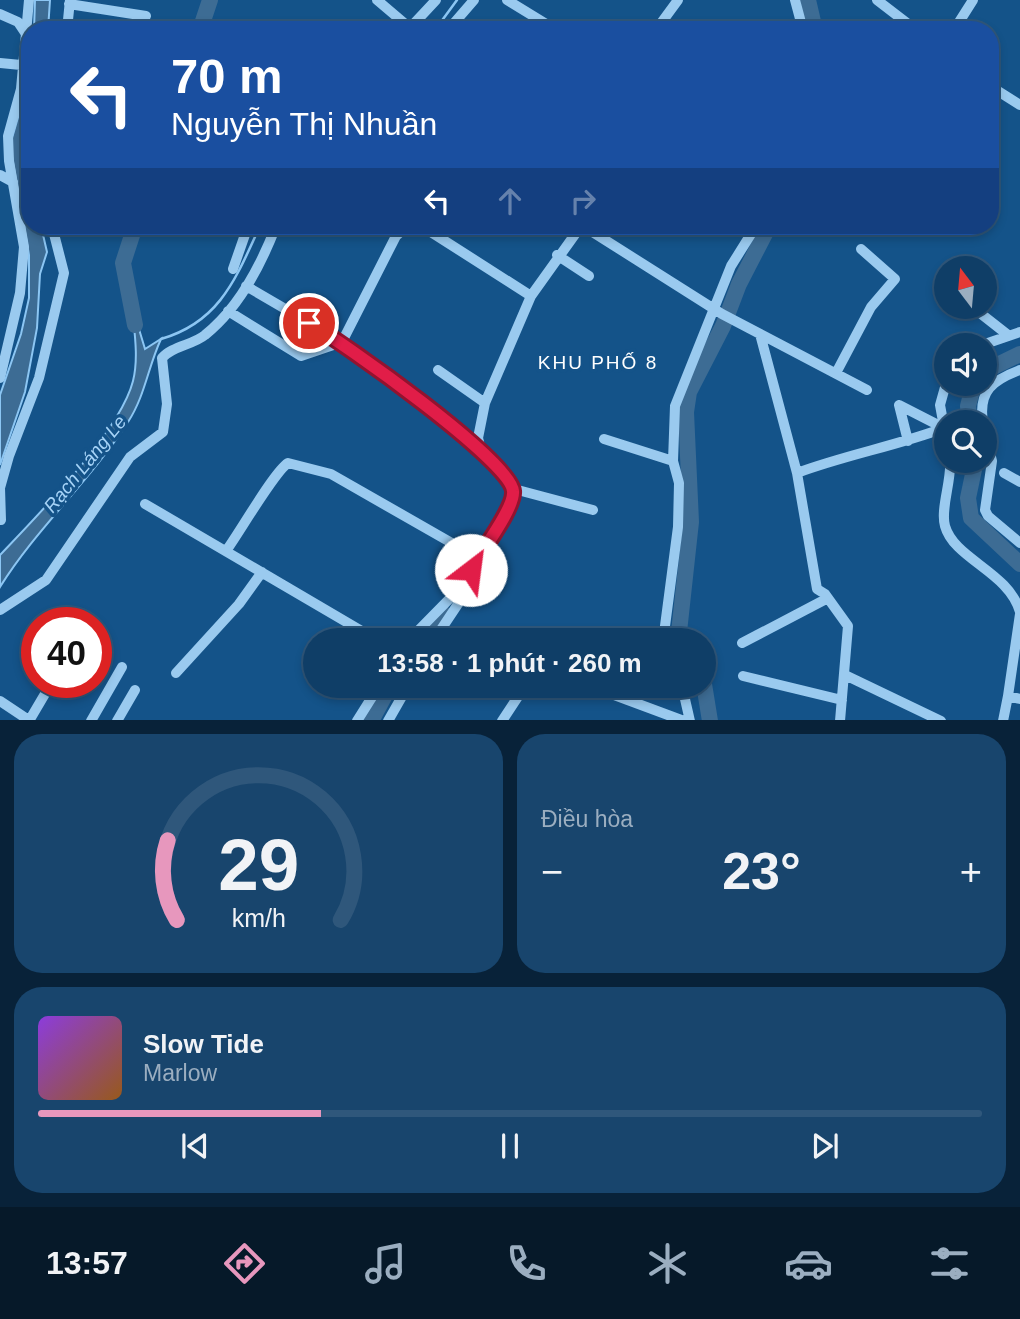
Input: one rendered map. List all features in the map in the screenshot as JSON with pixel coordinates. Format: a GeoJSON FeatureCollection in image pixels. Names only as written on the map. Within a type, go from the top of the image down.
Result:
{"type":"FeatureCollection","features":[{"type":"Feature","properties":{"kind":"street"},"geometry":{"type":"LineString","coordinates":[[27,21],[29,0]]}},
{"type":"Feature","properties":{"kind":"street"},"geometry":{"type":"LineString","coordinates":[[377,0],[400,21]]}},
{"type":"Feature","properties":{"kind":"street"},"geometry":{"type":"LineString","coordinates":[[416,21],[436,0]]}},
{"type":"Feature","properties":{"kind":"street"},"geometry":{"type":"LineString","coordinates":[[456,21],[474,0]]}},
{"type":"Feature","properties":{"kind":"street"},"geometry":{"type":"LineString","coordinates":[[507,0],[541,21]]}},
{"type":"Feature","properties":{"kind":"street"},"geometry":{"type":"LineString","coordinates":[[665,21],[678,0]]}},
{"type":"Feature","properties":{"kind":"street"},"geometry":{"type":"LineString","coordinates":[[795,0],[801,21]]}},
{"type":"Feature","properties":{"kind":"street"},"geometry":{"type":"LineString","coordinates":[[877,0],[904,21]]}},
{"type":"Feature","properties":{"kind":"street"},"geometry":{"type":"LineString","coordinates":[[960,21],[973,0]]}},
{"type":"Feature","properties":{"kind":"street"},"geometry":{"type":"LineString","coordinates":[[68,21],[69,2],[146,16]]}},
{"type":"Feature","properties":{"kind":"street"},"geometry":{"type":"LineString","coordinates":[[0,14],[18,22],[21,26]]}},
{"type":"Feature","properties":{"kind":"street"},"geometry":{"type":"LineString","coordinates":[[0,63],[21,65],[21,89],[4,135],[21,229]]}},
{"type":"Feature","properties":{"kind":"street"},"geometry":{"type":"LineString","coordinates":[[999,92],[1020,105]]}},
{"type":"Feature","properties":{"kind":"street"},"geometry":{"type":"LineString","coordinates":[[0,175],[13,182]]}},
{"type":"Feature","properties":{"kind":"street"},"geometry":{"type":"LineString","coordinates":[[0,378],[20,293],[24,247],[22,235]]}},
{"type":"Feature","properties":{"kind":"street"},"geometry":{"type":"LineString","coordinates":[[1,520],[0,488],[39,378],[64,273],[54,235]]}},
{"type":"Feature","properties":{"kind":"street"},"geometry":{"type":"LineString","coordinates":[[233,269],[245,235]]}},
{"type":"Feature","properties":{"kind":"street"},"geometry":{"type":"LineString","coordinates":[[0,610],[46,580],[130,457],[163,432],[167,404],[162,363],[165,354],[204,336],[228,311],[263,259],[272,235]]}},
{"type":"Feature","properties":{"kind":"street"},"geometry":{"type":"LineString","coordinates":[[228,311],[301,356],[342,342],[397,235]]}},
{"type":"Feature","properties":{"kind":"street"},"geometry":{"type":"LineString","coordinates":[[436,235],[531,296]]}},
{"type":"Feature","properties":{"kind":"street"},"geometry":{"type":"LineString","coordinates":[[481,450],[478,438],[485,402],[531,296],[574,235]]}},
{"type":"Feature","properties":{"kind":"street"},"geometry":{"type":"LineString","coordinates":[[596,235],[719,312],[867,390]]}},
{"type":"Feature","properties":{"kind":"street"},"geometry":{"type":"LineString","coordinates":[[665,628],[678,527],[679,483],[673,461],[675,406],[719,312],[731,266],[750,235]]}},
{"type":"Feature","properties":{"kind":"street"},"geometry":{"type":"LineString","coordinates":[[836,373],[871,307],[895,279],[861,249]]}},
{"type":"Feature","properties":{"kind":"street"},"geometry":{"type":"LineString","coordinates":[[557,256],[589,276]]}},
{"type":"Feature","properties":{"kind":"street"},"geometry":{"type":"LineString","coordinates":[[246,286],[342,342],[481,450],[510,480],[514,489],[513,499],[478,558],[458,604],[442,628]]}},
{"type":"Feature","properties":{"kind":"street"},"geometry":{"type":"LineString","coordinates":[[988,319],[1008,335]]}},
{"type":"Feature","properties":{"kind":"street"},"geometry":{"type":"LineString","coordinates":[[997,339],[1020,332]]}},
{"type":"Feature","properties":{"kind":"street"},"geometry":{"type":"LineString","coordinates":[[760,334],[797,473],[817,589],[828,598],[848,626],[840,720]]}},
{"type":"Feature","properties":{"kind":"street"},"geometry":{"type":"LineString","coordinates":[[438,370],[485,402]]}},
{"type":"Feature","properties":{"kind":"street"},"geometry":{"type":"LineString","coordinates":[[983,410],[982,397],[988,387],[999,378],[1020,370]]}},
{"type":"Feature","properties":{"kind":"street"},"geometry":{"type":"LineString","coordinates":[[908,441],[899,405],[934,423]]}},
{"type":"Feature","properties":{"kind":"street"},"geometry":{"type":"LineString","coordinates":[[797,473],[844,456],[908,441],[934,432]]}},
{"type":"Feature","properties":{"kind":"street"},"geometry":{"type":"LineString","coordinates":[[604,439],[673,461]]}},
{"type":"Feature","properties":{"kind":"street"},"geometry":{"type":"LineString","coordinates":[[226,551],[279,469],[288,463],[331,474],[478,558]]}},
{"type":"Feature","properties":{"kind":"street"},"geometry":{"type":"LineString","coordinates":[[949,473],[945,530],[953,544],[990,570],[1020,613],[1014,697],[1003,720]]}},
{"type":"Feature","properties":{"kind":"street"},"geometry":{"type":"LineString","coordinates":[[990,473],[985,510],[988,516],[1020,542]]}},
{"type":"Feature","properties":{"kind":"street"},"geometry":{"type":"LineString","coordinates":[[1004,473],[1020,482]]}},
{"type":"Feature","properties":{"kind":"street"},"geometry":{"type":"LineString","coordinates":[[514,489],[593,510]]}},
{"type":"Feature","properties":{"kind":"street"},"geometry":{"type":"LineString","coordinates":[[145,504],[357,628]]}},
{"type":"Feature","properties":{"kind":"street"},"geometry":{"type":"LineString","coordinates":[[176,673],[239,604],[262,572]]}},
{"type":"Feature","properties":{"kind":"street"},"geometry":{"type":"LineString","coordinates":[[421,628],[465,583]]}},
{"type":"Feature","properties":{"kind":"street"},"geometry":{"type":"LineString","coordinates":[[742,643],[828,598]]}},
{"type":"Feature","properties":{"kind":"street"},"geometry":{"type":"LineString","coordinates":[[90,720],[122,667]]}},
{"type":"Feature","properties":{"kind":"street"},"geometry":{"type":"LineString","coordinates":[[845,675],[941,720]]}},
{"type":"Feature","properties":{"kind":"street"},"geometry":{"type":"LineString","coordinates":[[743,676],[842,701]]}},
{"type":"Feature","properties":{"kind":"street"},"geometry":{"type":"LineString","coordinates":[[117,720],[135,690]]}},
{"type":"Feature","properties":{"kind":"street"},"geometry":{"type":"LineString","coordinates":[[0,701],[28,720],[42,698]]}},
{"type":"Feature","properties":{"kind":"street"},"geometry":{"type":"LineString","coordinates":[[357,720],[371,698]]}},
{"type":"Feature","properties":{"kind":"street"},"geometry":{"type":"LineString","coordinates":[[388,720],[401,698]]}},
{"type":"Feature","properties":{"kind":"street"},"geometry":{"type":"LineString","coordinates":[[502,720],[517,698]]}},
{"type":"Feature","properties":{"kind":"street"},"geometry":{"type":"LineString","coordinates":[[623,698],[684,720]]}},
{"type":"Feature","properties":{"kind":"street"},"geometry":{"type":"LineString","coordinates":[[685,698],[690,720]]}},
{"type":"Feature","properties":{"kind":"water"},"geometry":{"type":"Polygon","coordinates":[[[35,0],[50,0],[49,21],[34,21],[35,0]]]}},
{"type":"Feature","properties":{"kind":"water"},"geometry":{"type":"Polygon","coordinates":[[[21,107],[21,209],[10,145],[21,107]]]}},
{"type":"Feature","properties":{"kind":"water"},"geometry":{"type":"Polygon","coordinates":[[[26,235],[43,235],[47,252],[40,274],[37,328],[25,392],[0,465],[0,395],[21,334],[29,298],[29,255],[26,235]]]}},
{"type":"Feature","properties":{"kind":"water"},"geometry":{"type":"Polygon","coordinates":[[[132,306],[145,349],[161,339],[134,412],[97,465],[30,545],[0,587],[0,555],[76,472],[125,402],[136,363],[132,306]]]}},
{"type":"Feature","properties":{"kind":"waterway","name":"Rạch Láng Le"},"geometry":{"type":"LineString","coordinates":[[203,21],[210,0]]}},
{"type":"Feature","properties":{"kind":"waterway"},"geometry":{"type":"LineString","coordinates":[[442,21],[457,0]]}},
{"type":"Feature","properties":{"kind":"waterway"},"geometry":{"type":"LineString","coordinates":[[808,0],[813,21]]}},
{"type":"Feature","properties":{"kind":"waterway","name":"Rạch Láng Le"},"geometry":{"type":"LineString","coordinates":[[132,235],[123,263],[135,325]]}},
{"type":"Feature","properties":{"kind":"waterway"},"geometry":{"type":"LineString","coordinates":[[161,339],[198,321],[224,296],[256,235]]}},
{"type":"Feature","properties":{"kind":"waterway"},"geometry":{"type":"LineString","coordinates":[[679,628],[691,522],[686,412],[689,392],[764,235]]}},
{"type":"Feature","properties":{"kind":"waterway"},"geometry":{"type":"LineString","coordinates":[[997,365],[1020,354]]}},
{"type":"Feature","properties":{"kind":"waterway"},"geometry":{"type":"LineString","coordinates":[[968,410],[971,396]]}},
{"type":"Feature","properties":{"kind":"waterway"},"geometry":{"type":"LineString","coordinates":[[973,473],[968,498],[971,518],[1020,564]]}},
{"type":"Feature","properties":{"kind":"waterway"},"geometry":{"type":"LineString","coordinates":[[428,628],[442,612]]}},
{"type":"Feature","properties":{"kind":"waterway"},"geometry":{"type":"LineString","coordinates":[[372,720],[383,698]]}},
{"type":"Feature","properties":{"kind":"waterway"},"geometry":{"type":"LineString","coordinates":[[706,698],[710,720]]}},
{"type":"Feature","properties":{"kind":"district","name":"KHU PHỐ 8"},"geometry":{"type":"Point","coordinates":[598,362]}},
{"type":"Feature","properties":{"kind":"route"},"geometry":{"type":"LineString","coordinates":[[309,323],[342,342],[481,450],[510,480],[514,489],[513,499],[471,570]]}}]}
